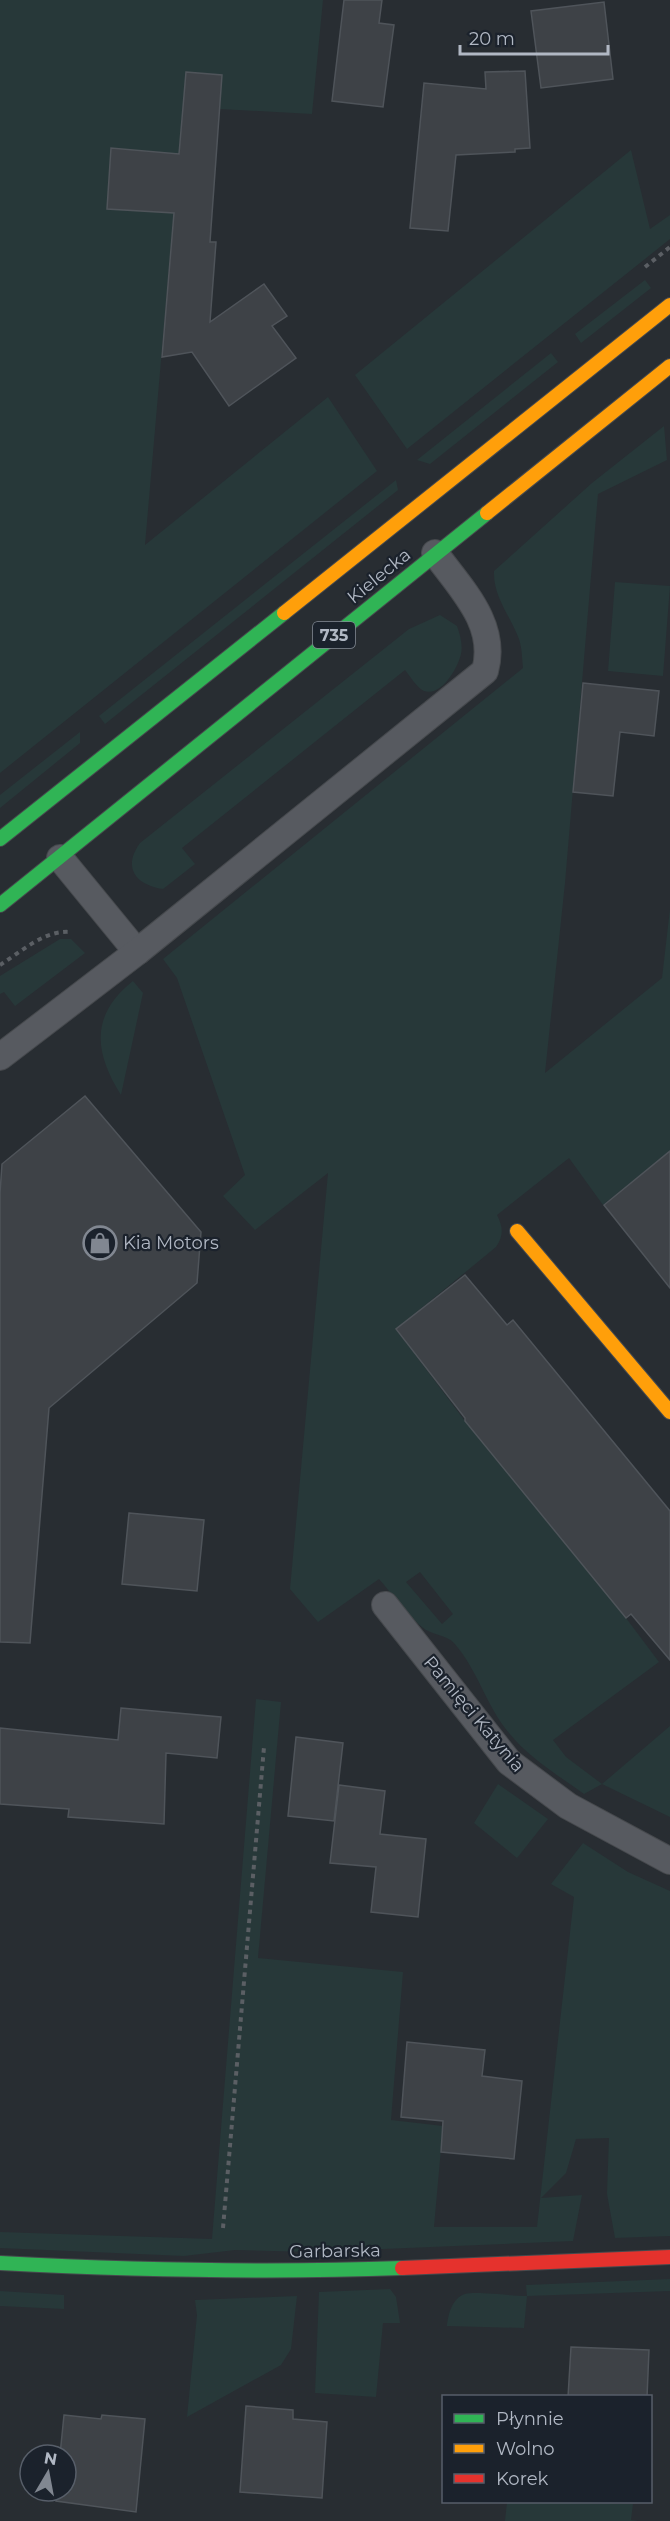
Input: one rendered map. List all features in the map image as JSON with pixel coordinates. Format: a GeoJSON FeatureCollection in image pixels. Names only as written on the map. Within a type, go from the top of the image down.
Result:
{"type":"FeatureCollection","features":[{"type":"Feature","properties":{"kind":"main road","name":"Kielecka"},"geometry":{"type":"LineString","coordinates":[[0,839],[670,305]]}},
{"type":"Feature","properties":{"kind":"main road","name":"Kielecka"},"geometry":{"type":"LineString","coordinates":[[0,905],[670,366]]}},
{"type":"Feature","properties":{"kind":"main road"},"geometry":{"type":"LineString","coordinates":[[517,1231],[670,1412]]}},
{"type":"Feature","properties":{"kind":"main road","name":"Garbarska"},"geometry":{"type":"LineString","coordinates":[[0,2263],[135,2270],[317,2271],[670,2257]]}},
{"type":"Feature","properties":{"kind":"lane"},"geometry":{"type":"LineString","coordinates":[[0,1057],[136,952],[485,671],[489,659],[488,638],[484,622],[435,553]]}},
{"type":"Feature","properties":{"kind":"lane"},"geometry":{"type":"LineString","coordinates":[[60,858],[136,952]]}},
{"type":"Feature","properties":{"kind":"lane","name":"Pamięci Katynia"},"geometry":{"type":"LineString","coordinates":[[385,1605],[509,1762],[568,1806],[670,1861]]}},
{"type":"Feature","properties":{"kind":"path"},"geometry":{"type":"LineString","coordinates":[[220,2270],[264,1747]]}},
{"type":"Feature","properties":{"kind":"shaded area"},"geometry":{"type":"Polygon","coordinates":[[[0,0],[323,0],[312,114],[183,107],[145,545],[328,397],[377,471],[0,773],[0,0]]]}},
{"type":"Feature","properties":{"kind":"shaded area"},"geometry":{"type":"Polygon","coordinates":[[[631,150],[650,229],[670,215],[670,239],[407,449],[355,375],[631,150]]]}},
{"type":"Feature","properties":{"kind":"shaded area"},"geometry":{"type":"Polygon","coordinates":[[[645,280],[651,288],[581,343],[575,334],[645,280]]]}},
{"type":"Feature","properties":{"kind":"shaded area"},"geometry":{"type":"Polygon","coordinates":[[[551,353],[558,362],[430,464],[417,460],[551,353]]]}},
{"type":"Feature","properties":{"kind":"shaded area"},"geometry":{"type":"Polygon","coordinates":[[[664,426],[667,460],[598,494],[565,883],[545,1073],[662,978],[670,909],[670,1151],[603,1205],[569,1158],[497,1215],[502,1231],[496,1247],[396,1329],[465,1421],[626,1618],[659,1662],[553,1740],[566,1757],[602,1784],[584,1794],[525,1750],[501,1722],[454,1643],[430,1632],[416,1622],[379,1579],[318,1622],[290,1589],[328,1173],[255,1230],[223,1196],[245,1175],[177,978],[163,959],[523,668],[519,639],[499,598],[494,571],[592,483],[664,426]],[[420,1572],[406,1582],[442,1624],[453,1614],[420,1572]]]}},
{"type":"Feature","properties":{"kind":"shaded area"},"geometry":{"type":"Polygon","coordinates":[[[396,480],[398,490],[105,724],[99,716],[396,480]]]}},
{"type":"Feature","properties":{"kind":"shaded area"},"geometry":{"type":"Polygon","coordinates":[[[615,582],[670,586],[663,676],[608,671],[615,582]]]}},
{"type":"Feature","properties":{"kind":"shaded area"},"geometry":{"type":"Polygon","coordinates":[[[440,615],[457,626],[462,647],[456,666],[443,685],[431,692],[424,691],[416,685],[405,670],[182,848],[195,864],[163,889],[145,884],[139,879],[132,867],[132,860],[140,843],[409,629],[440,615]]]}},
{"type":"Feature","properties":{"kind":"shaded area"},"geometry":{"type":"Polygon","coordinates":[[[80,732],[80,743],[0,808],[0,795],[80,732]]]}},
{"type":"Feature","properties":{"kind":"shaded area"},"geometry":{"type":"Polygon","coordinates":[[[60,939],[71,939],[85,953],[15,1006],[4,992],[0,994],[0,976],[60,939]]]}},
{"type":"Feature","properties":{"kind":"shaded area"},"geometry":{"type":"Polygon","coordinates":[[[133,981],[143,993],[121,1095],[105,1064],[101,1035],[103,1021],[109,1007],[133,981]]]}},
{"type":"Feature","properties":{"kind":"shaded area"},"geometry":{"type":"Polygon","coordinates":[[[256,1699],[281,1702],[258,1958],[403,1972],[391,2120],[443,2126],[434,2227],[537,2227],[574,1897],[551,1884],[583,1843],[628,1872],[670,1891],[670,2236],[615,2238],[607,2194],[609,2138],[576,2139],[566,2173],[541,2198],[582,2195],[573,2241],[310,2252],[235,2250],[184,2256],[0,2248],[0,2232],[212,2239],[256,1699]]]}},
{"type":"Feature","properties":{"kind":"shaded area"},"geometry":{"type":"Polygon","coordinates":[[[670,1726],[670,1817],[602,1784],[670,1726]]]}},
{"type":"Feature","properties":{"kind":"shaded area"},"geometry":{"type":"Polygon","coordinates":[[[498,1784],[548,1819],[517,1858],[474,1823],[498,1784]]]}},
{"type":"Feature","properties":{"kind":"shaded area"},"geometry":{"type":"Polygon","coordinates":[[[670,2279],[670,2291],[527,2296],[526,2285],[670,2279]]]}},
{"type":"Feature","properties":{"kind":"shaded area"},"geometry":{"type":"Polygon","coordinates":[[[390,2289],[396,2297],[400,2323],[383,2323],[376,2397],[315,2393],[319,2292],[390,2289]]]}},
{"type":"Feature","properties":{"kind":"shaded area"},"geometry":{"type":"Polygon","coordinates":[[[0,2291],[64,2295],[64,2309],[0,2306],[0,2291]]]}},
{"type":"Feature","properties":{"kind":"shaded area"},"geometry":{"type":"Polygon","coordinates":[[[465,2294],[527,2296],[524,2328],[447,2326],[454,2303],[465,2294]]]}},
{"type":"Feature","properties":{"kind":"shaded area"},"geometry":{"type":"Polygon","coordinates":[[[297,2296],[291,2349],[281,2365],[187,2417],[197,2315],[195,2300],[297,2296]]]}},
{"type":"Feature","properties":{"kind":"shaded area"},"geometry":{"type":"Polygon","coordinates":[[[507,2503],[570,2503],[633,2504],[631,2520],[638,2521],[505,2521],[507,2503]]]}},
{"type":"Feature","properties":{"kind":"building"},"geometry":{"type":"Polygon","coordinates":[[[344,0],[382,0],[379,23],[394,25],[383,107],[332,101],[344,0]]]}},
{"type":"Feature","properties":{"kind":"building"},"geometry":{"type":"Polygon","coordinates":[[[604,2],[613,79],[541,88],[531,11],[604,2]]]}},
{"type":"Feature","properties":{"kind":"building"},"geometry":{"type":"Polygon","coordinates":[[[525,71],[530,148],[515,149],[515,152],[456,155],[448,231],[410,228],[424,83],[486,89],[485,72],[525,71]]]}},
{"type":"Feature","properties":{"kind":"building"},"geometry":{"type":"Polygon","coordinates":[[[186,72],[222,75],[210,242],[216,242],[210,322],[264,284],[287,316],[272,326],[296,358],[229,406],[192,352],[162,357],[174,213],[107,209],[111,148],[179,154],[186,72]]]}},
{"type":"Feature","properties":{"kind":"building"},"geometry":{"type":"Polygon","coordinates":[[[583,683],[659,691],[654,736],[620,732],[613,796],[573,792],[583,683]]]}},
{"type":"Feature","properties":{"kind":"building","name":"Kia Motors"},"geometry":{"type":"Polygon","coordinates":[[[85,1096],[201,1232],[197,1283],[49,1408],[30,1643],[0,1642],[0,1193],[2,1164],[85,1096]]]}},
{"type":"Feature","properties":{"kind":"building"},"geometry":{"type":"Polygon","coordinates":[[[670,1151],[670,1288],[604,1205],[670,1151]]]}},
{"type":"Feature","properties":{"kind":"building"},"geometry":{"type":"Polygon","coordinates":[[[465,1275],[507,1325],[513,1320],[670,1511],[670,1660],[631,1614],[626,1618],[465,1421],[465,1418],[396,1329],[465,1275]]]}},
{"type":"Feature","properties":{"kind":"building"},"geometry":{"type":"Polygon","coordinates":[[[129,1513],[204,1520],[197,1591],[122,1584],[129,1513]]]}},
{"type":"Feature","properties":{"kind":"building"},"geometry":{"type":"Polygon","coordinates":[[[121,1708],[221,1717],[217,1758],[166,1753],[164,1824],[68,1817],[69,1809],[0,1804],[0,1728],[118,1740],[121,1708]]]}},
{"type":"Feature","properties":{"kind":"building"},"geometry":{"type":"Polygon","coordinates":[[[296,1737],[343,1743],[334,1821],[288,1816],[296,1737]]]}},
{"type":"Feature","properties":{"kind":"building"},"geometry":{"type":"Polygon","coordinates":[[[339,1785],[385,1791],[380,1834],[426,1839],[418,1917],[371,1912],[376,1867],[330,1863],[339,1785]]]}},
{"type":"Feature","properties":{"kind":"building"},"geometry":{"type":"Polygon","coordinates":[[[407,2042],[485,2050],[482,2076],[522,2081],[514,2159],[441,2152],[443,2121],[401,2117],[407,2042]]]}},
{"type":"Feature","properties":{"kind":"building"},"geometry":{"type":"Polygon","coordinates":[[[571,2347],[649,2350],[647,2395],[568,2395],[571,2347]]]}},
{"type":"Feature","properties":{"kind":"building"},"geometry":{"type":"Polygon","coordinates":[[[246,2406],[293,2410],[293,2419],[327,2422],[322,2498],[240,2492],[246,2406]]]}},
{"type":"Feature","properties":{"kind":"building"},"geometry":{"type":"Polygon","coordinates":[[[64,2415],[101,2419],[102,2415],[145,2419],[136,2512],[71,2503],[78,2503],[78,2443],[61,2443],[64,2415]]]}},
{"type":"Feature","properties":{"kind":"traffic: fast"},"geometry":{"type":"LineString","coordinates":[[0,905],[487,513]]}},
{"type":"Feature","properties":{"kind":"traffic: fast"},"geometry":{"type":"LineString","coordinates":[[0,839],[284,613]]}},
{"type":"Feature","properties":{"kind":"traffic: fast"},"geometry":{"type":"LineString","coordinates":[[0,2263],[201,2270],[402,2268]]}},
{"type":"Feature","properties":{"kind":"traffic: slow"},"geometry":{"type":"LineString","coordinates":[[284,613],[670,305]]}},
{"type":"Feature","properties":{"kind":"traffic: slow"},"geometry":{"type":"LineString","coordinates":[[487,513],[670,366]]}},
{"type":"Feature","properties":{"kind":"traffic: slow"},"geometry":{"type":"LineString","coordinates":[[517,1231],[670,1412]]}},
{"type":"Feature","properties":{"kind":"traffic: jam"},"geometry":{"type":"LineString","coordinates":[[402,2268],[670,2257]]}},
{"type":"Feature","properties":{"kind":"place","name":"Kia Motors"},"geometry":{"type":"Point","coordinates":[100,1243]}}]}
